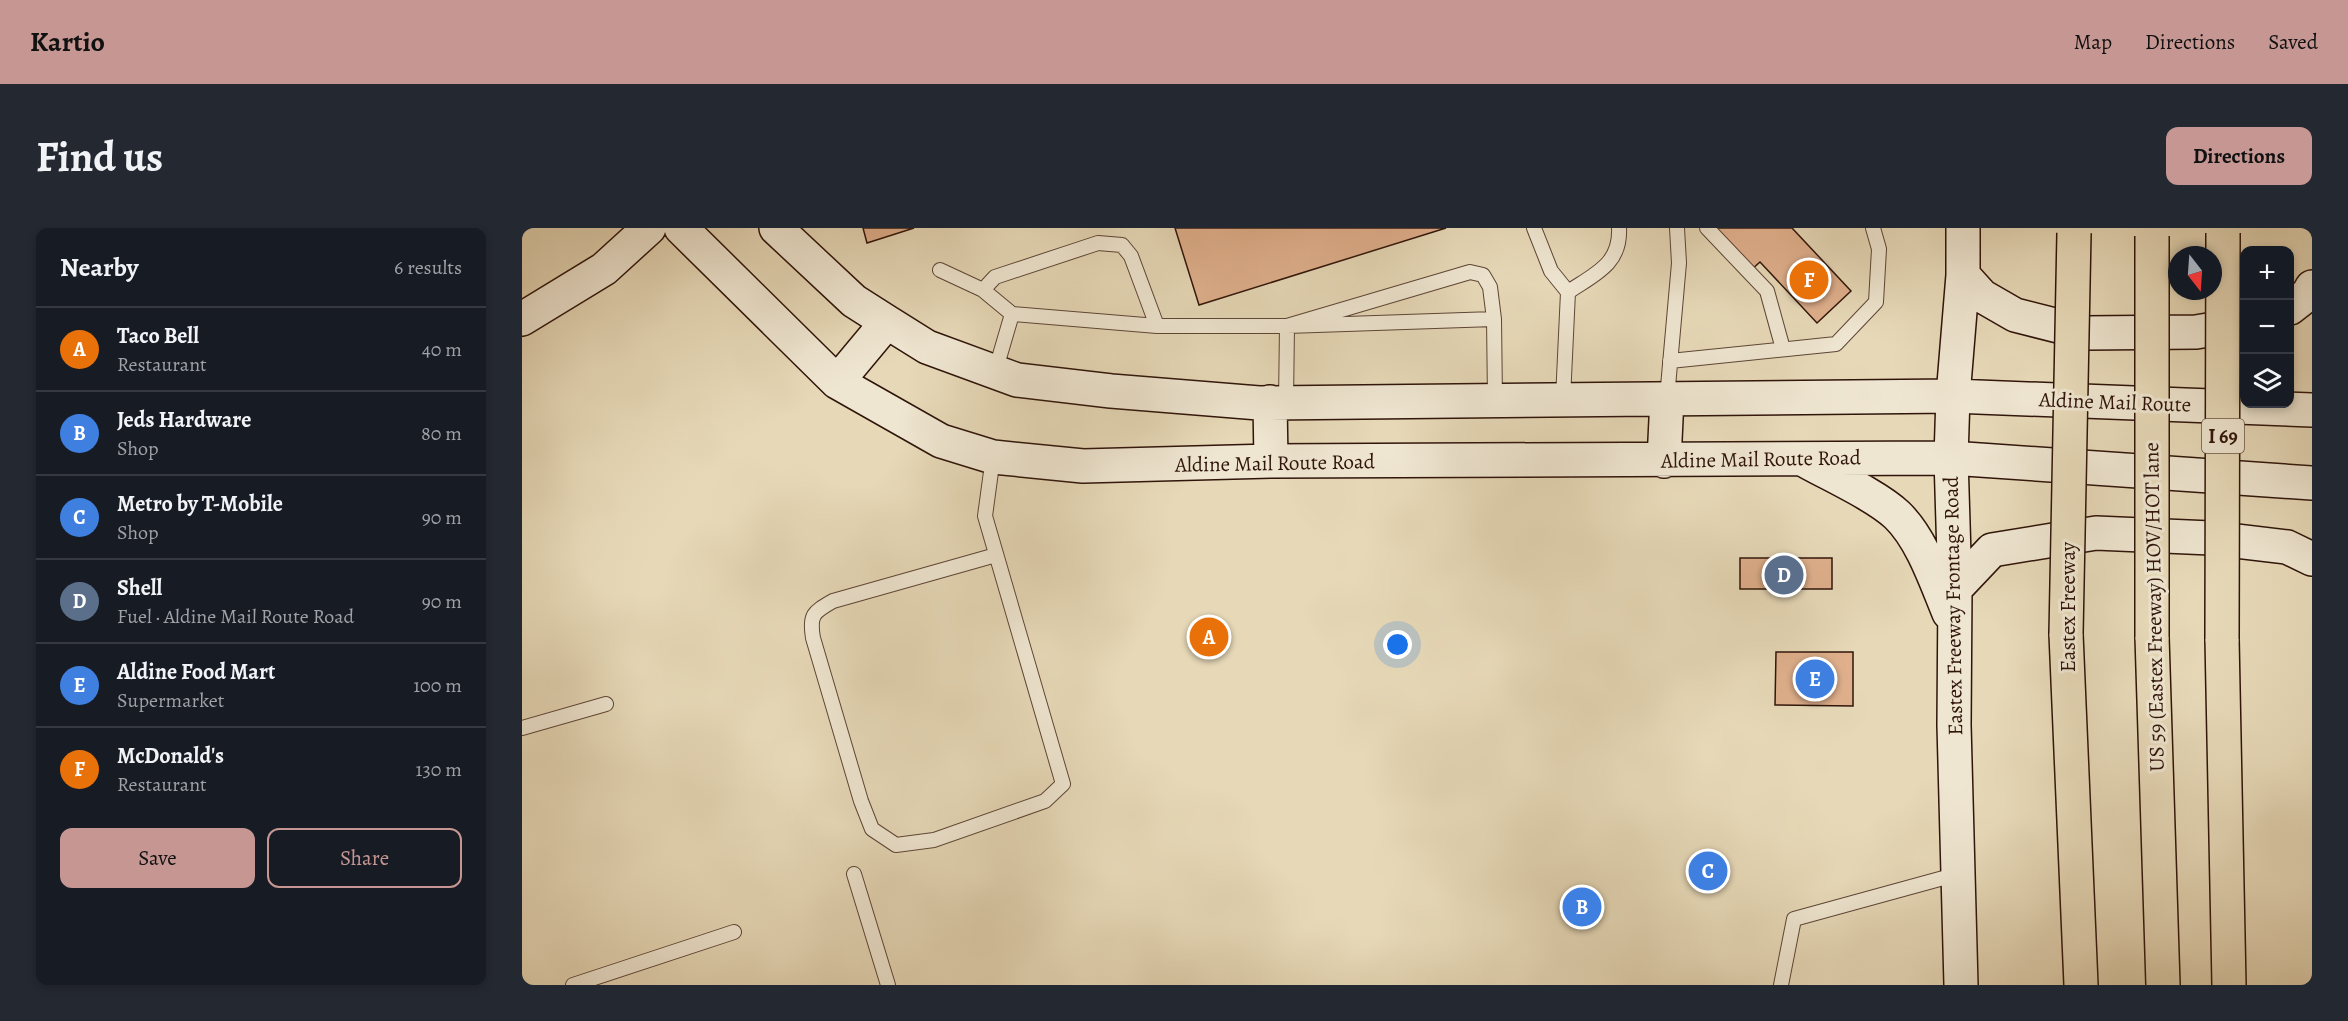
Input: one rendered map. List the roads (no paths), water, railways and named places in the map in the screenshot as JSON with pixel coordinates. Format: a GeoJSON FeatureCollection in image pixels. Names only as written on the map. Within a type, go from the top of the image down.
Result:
{"type":"FeatureCollection","features":[{"type":"Feature","properties":{"kind":"highway","name":"Eastex Freeway"},"geometry":{"type":"LineString","coordinates":[[2074,230],[2066,634],[2081,985]]}},
{"type":"Feature","properties":{"kind":"highway","name":"I 69"},"geometry":{"type":"LineString","coordinates":[[2224,230],[2222,639],[2229,985]]}},
{"type":"Feature","properties":{"kind":"highway","name":"US 59 (Eastex Freeway) HOV/HOT lane"},"geometry":{"type":"LineString","coordinates":[[2152,232],[2152,637],[2163,985]]}},
{"type":"Feature","properties":{"kind":"street"},"geometry":{"type":"LineString","coordinates":[[522,319],[604,269],[649,228]]}},
{"type":"Feature","properties":{"kind":"street","name":"Aldine Mail Route Road"},"geometry":{"type":"LineString","coordinates":[[681,228],[837,382],[941,441],[993,457],[1083,466],[1271,461],[1951,458]]}},
{"type":"Feature","properties":{"kind":"street"},"geometry":{"type":"LineString","coordinates":[[776,228],[854,301],[887,322],[927,347],[1017,380],[1111,391],[1278,402],[1953,396]]}},
{"type":"Feature","properties":{"kind":"street","name":"Eastex Freeway Frontage Road"},"geometry":{"type":"LineString","coordinates":[[1961,985],[1954,725],[1955,589],[1951,458],[1953,396],[1963,275],[1963,228]]}},
{"type":"Feature","properties":{"kind":"street"},"geometry":{"type":"LineString","coordinates":[[1963,275],[1982,296],[2015,315],[2086,333],[2196,332],[2240,325]]}},
{"type":"Feature","properties":{"kind":"street"},"geometry":{"type":"LineString","coordinates":[[2294,304],[2308,294],[2312,287]]}},
{"type":"Feature","properties":{"kind":"street"},"geometry":{"type":"LineString","coordinates":[[837,382],[887,322]]}},
{"type":"Feature","properties":{"kind":"street","name":"Aldine Mail Route"},"geometry":{"type":"LineString","coordinates":[[1953,396],[2312,410]]}},
{"type":"Feature","properties":{"kind":"street"},"geometry":{"type":"LineString","coordinates":[[1664,461],[1667,398]]}},
{"type":"Feature","properties":{"kind":"street"},"geometry":{"type":"LineString","coordinates":[[1271,461],[1278,402]]}},
{"type":"Feature","properties":{"kind":"street"},"geometry":{"type":"LineString","coordinates":[[1951,458],[2312,483]]}},
{"type":"Feature","properties":{"kind":"street"},"geometry":{"type":"LineString","coordinates":[[1804,460],[1859,490],[1898,515],[1921,548],[1955,626]]}},
{"type":"Feature","properties":{"kind":"street"},"geometry":{"type":"LineString","coordinates":[[1955,589],[1992,550],[2096,533],[2211,538],[2287,547],[2312,559]]}},
{"type":"Feature","properties":{"kind":"lane"},"geometry":{"type":"LineString","coordinates":[[1534,228],[1551,271],[1568,292],[1563,399]]}},
{"type":"Feature","properties":{"kind":"lane"},"geometry":{"type":"LineString","coordinates":[[1568,292],[1600,271],[1615,256],[1619,228]]}},
{"type":"Feature","properties":{"kind":"lane"},"geometry":{"type":"LineString","coordinates":[[1667,398],[1679,263],[1677,228]]}},
{"type":"Feature","properties":{"kind":"lane"},"geometry":{"type":"LineString","coordinates":[[1707,228],[1767,291],[1783,349]]}},
{"type":"Feature","properties":{"kind":"lane"},"geometry":{"type":"LineString","coordinates":[[1670,361],[1836,344],[1876,302],[1879,249],[1873,228]]}},
{"type":"Feature","properties":{"kind":"lane"},"geometry":{"type":"LineString","coordinates":[[983,290],[995,277],[1098,243],[1122,246],[1131,256],[1157,326]]}},
{"type":"Feature","properties":{"kind":"lane"},"geometry":{"type":"LineString","coordinates":[[940,270],[983,290],[1012,314],[1157,326],[1287,326],[1494,319]]}},
{"type":"Feature","properties":{"kind":"lane"},"geometry":{"type":"LineString","coordinates":[[1287,326],[1470,272],[1483,274],[1490,287],[1494,319],[1495,400]]}},
{"type":"Feature","properties":{"kind":"lane"},"geometry":{"type":"LineString","coordinates":[[995,372],[1012,314]]}},
{"type":"Feature","properties":{"kind":"lane"},"geometry":{"type":"LineString","coordinates":[[1278,402],[1287,326]]}},
{"type":"Feature","properties":{"kind":"lane"},"geometry":{"type":"LineString","coordinates":[[993,457],[985,516],[1063,784],[1046,801],[934,840],[896,844],[872,829],[861,801],[810,623],[815,611],[833,601],[996,555]]}},
{"type":"Feature","properties":{"kind":"lane"},"geometry":{"type":"LineString","coordinates":[[522,728],[606,704]]}},
{"type":"Feature","properties":{"kind":"lane"},"geometry":{"type":"LineString","coordinates":[[854,874],[888,985]]}},
{"type":"Feature","properties":{"kind":"lane"},"geometry":{"type":"LineString","coordinates":[[1781,985],[1794,919],[1958,874]]}},
{"type":"Feature","properties":{"kind":"lane"},"geometry":{"type":"LineString","coordinates":[[573,985],[734,932]]}},
{"type":"Feature","properties":{"kind":"place","name":"McDonald's"},"geometry":{"type":"Point","coordinates":[1809,280]}},
{"type":"Feature","properties":{"kind":"place","name":"Shell"},"geometry":{"type":"Point","coordinates":[1784,575]}},
{"type":"Feature","properties":{"kind":"place","name":"Taco Bell"},"geometry":{"type":"Point","coordinates":[1209,637]}},
{"type":"Feature","properties":{"kind":"place","name":"Aldine Food Mart"},"geometry":{"type":"Point","coordinates":[1815,679]}},
{"type":"Feature","properties":{"kind":"place","name":"Metro by T-Mobile"},"geometry":{"type":"Point","coordinates":[1708,871]}},
{"type":"Feature","properties":{"kind":"place","name":"Jeds Hardware"},"geometry":{"type":"Point","coordinates":[1582,907]}}]}
